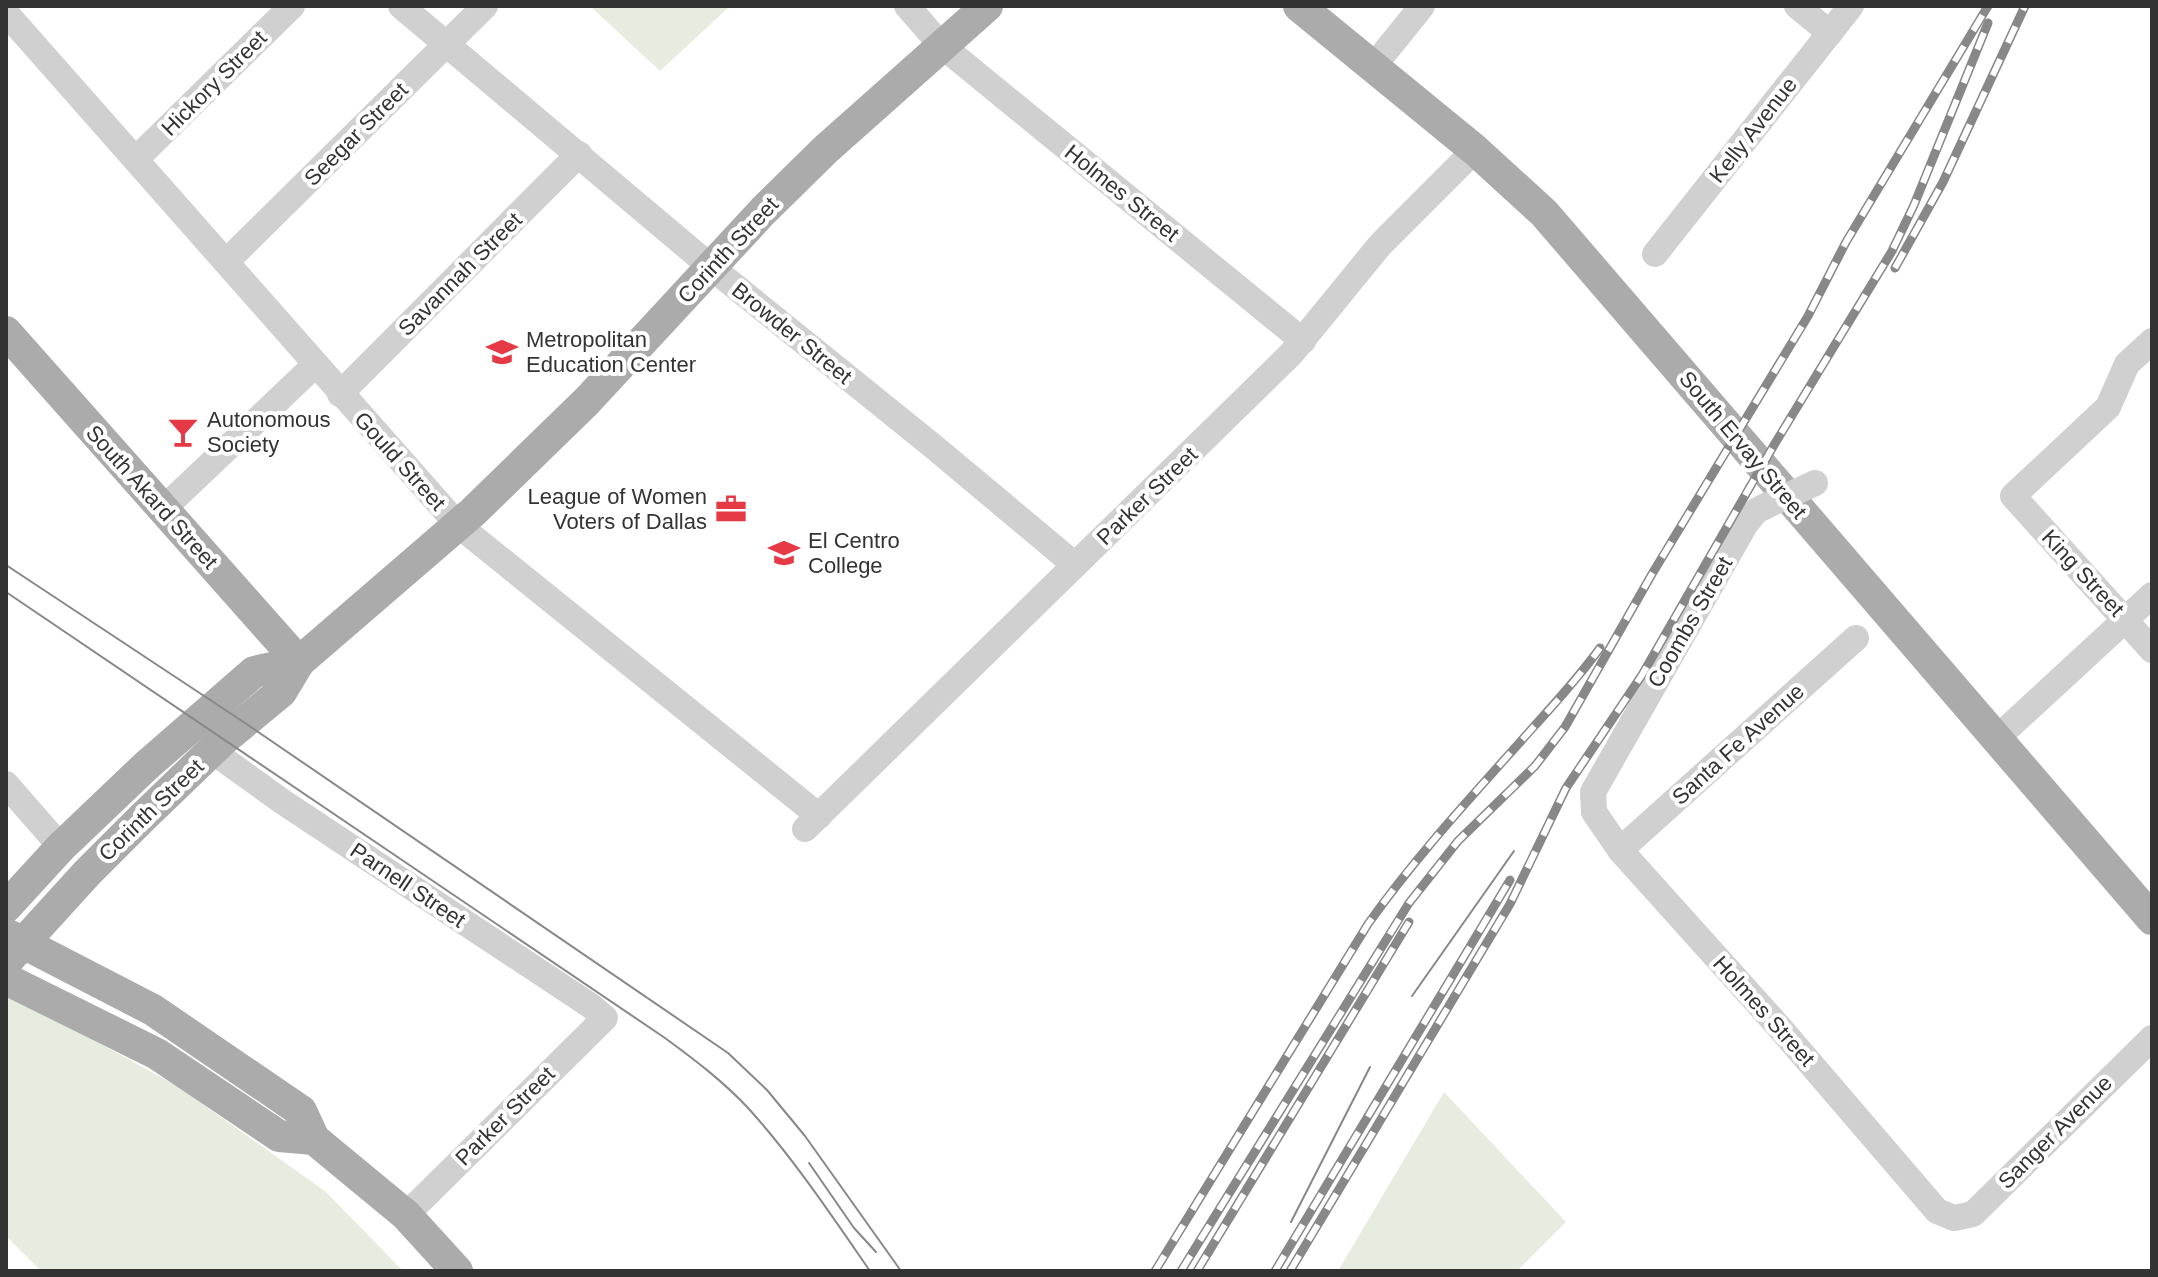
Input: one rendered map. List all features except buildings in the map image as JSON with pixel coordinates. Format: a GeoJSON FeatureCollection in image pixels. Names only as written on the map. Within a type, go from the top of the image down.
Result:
{"type":"FeatureCollection","features":[{"type":"Feature","properties":{"kind":"main road","name":"Corinth Street"},"geometry":{"type":"LineString","coordinates":[[12,946],[212,751],[281,692],[299,662],[458,525],[587,401],[815,160],[987,6]]}},
{"type":"Feature","properties":{"kind":"main road","name":"South Ervay Street"},"geometry":{"type":"LineString","coordinates":[[1299,6],[1475,150],[1553,224],[2152,919]]}},
{"type":"Feature","properties":{"kind":"main road","name":"South Akard Street"},"geometry":{"type":"LineString","coordinates":[[6,332],[299,662]]}},
{"type":"Feature","properties":{"kind":"main road","name":"Corinth Street"},"geometry":{"type":"LineString","coordinates":[[6,907],[61,847],[146,766],[254,672],[299,662]]}},
{"type":"Feature","properties":{"kind":"main road"},"geometry":{"type":"LineString","coordinates":[[12,946],[153,1010],[301,1111],[314,1139],[406,1215],[457,1271]]}},
{"type":"Feature","properties":{"kind":"main road"},"geometry":{"type":"LineString","coordinates":[[6,979],[157,1054],[279,1136],[314,1139]]}},
{"type":"Feature","properties":{"kind":"street","name":"Hickory Street"},"geometry":{"type":"LineString","coordinates":[[136,159],[292,6]]}},
{"type":"Feature","properties":{"kind":"street","name":"Browder Street"},"geometry":{"type":"LineString","coordinates":[[401,6],[711,267],[1075,565]]}},
{"type":"Feature","properties":{"kind":"street","name":"Seegar Street"},"geometry":{"type":"LineString","coordinates":[[227,261],[485,6]]}},
{"type":"Feature","properties":{"kind":"street","name":"Holmes Street"},"geometry":{"type":"LineString","coordinates":[[907,6],[941,45],[1303,341]]}},
{"type":"Feature","properties":{"kind":"street"},"geometry":{"type":"LineString","coordinates":[[1373,67],[1422,6]]}},
{"type":"Feature","properties":{"kind":"street"},"geometry":{"type":"LineString","coordinates":[[1797,6],[1830,33]]}},
{"type":"Feature","properties":{"kind":"street","name":"Kelly Avenue"},"geometry":{"type":"LineString","coordinates":[[1655,254],[1851,6]]}},
{"type":"Feature","properties":{"kind":"street","name":"Gould Street"},"geometry":{"type":"LineString","coordinates":[[6,13],[458,525],[812,822]]}},
{"type":"Feature","properties":{"kind":"street","name":"Parker Street"},"geometry":{"type":"LineString","coordinates":[[812,822],[1303,341],[1380,245],[1475,150]]}},
{"type":"Feature","properties":{"kind":"street","name":"Savannah Street"},"geometry":{"type":"LineString","coordinates":[[340,394],[579,154]]}},
{"type":"Feature","properties":{"kind":"street","name":"King Street"},"geometry":{"type":"LineString","coordinates":[[2152,341],[2127,364],[2108,407],[2013,496],[2152,650]]}},
{"type":"Feature","properties":{"kind":"street"},"geometry":{"type":"LineString","coordinates":[[162,510],[315,365]]}},
{"type":"Feature","properties":{"kind":"street","name":"Coombs Street"},"geometry":{"type":"LineString","coordinates":[[1593,792],[1745,525],[1756,511],[1815,483]]}},
{"type":"Feature","properties":{"kind":"street"},"geometry":{"type":"LineString","coordinates":[[1997,738],[2152,595]]}},
{"type":"Feature","properties":{"kind":"street","name":"Santa Fe Avenue"},"geometry":{"type":"LineString","coordinates":[[1620,850],[1856,638]]}},
{"type":"Feature","properties":{"kind":"street","name":"Parnell Street"},"geometry":{"type":"LineString","coordinates":[[212,751],[605,1018]]}},
{"type":"Feature","properties":{"kind":"street"},"geometry":{"type":"LineString","coordinates":[[6,784],[61,847]]}},
{"type":"Feature","properties":{"kind":"street","name":"Holmes Street"},"geometry":{"type":"LineString","coordinates":[[1593,792],[1594,812],[1620,850],[1780,1028],[1937,1211],[1954,1218]]}},
{"type":"Feature","properties":{"kind":"street","name":"Parker Street"},"geometry":{"type":"LineString","coordinates":[[406,1215],[605,1018]]}},
{"type":"Feature","properties":{"kind":"street","name":"Sanger Avenue"},"geometry":{"type":"LineString","coordinates":[[1954,1218],[1973,1214],[2152,1038]]}},
{"type":"Feature","properties":{"kind":"shaded area"},"geometry":{"type":"Polygon","coordinates":[[[590,6],[730,6],[660,71],[590,6]]]}},
{"type":"Feature","properties":{"kind":"shaded area"},"geometry":{"type":"Polygon","coordinates":[[[6,992],[177,1086],[326,1192],[403,1271],[41,1271],[6,1236],[6,992]]]}},
{"type":"Feature","properties":{"kind":"shaded area"},"geometry":{"type":"Polygon","coordinates":[[[1444,1092],[1566,1222],[1517,1271],[1338,1271],[1444,1092]]]}},
{"type":"Feature","properties":{"kind":"tram line"},"geometry":{"type":"LineString","coordinates":[[6,565],[245,723],[728,1053],[767,1090],[805,1136],[901,1271]]}},
{"type":"Feature","properties":{"kind":"tram line"},"geometry":{"type":"LineString","coordinates":[[6,592],[698,1063],[766,1128],[870,1271]]}},
{"type":"Feature","properties":{"kind":"tram line"},"geometry":{"type":"LineString","coordinates":[[1412,996],[1514,851]]}},
{"type":"Feature","properties":{"kind":"tram line"},"geometry":{"type":"LineString","coordinates":[[1291,1222],[1370,1067]]}},
{"type":"Feature","properties":{"kind":"tram line"},"geometry":{"type":"LineString","coordinates":[[809,1163],[854,1228],[876,1252]]}},
{"type":"Feature","properties":{"kind":"railway"},"geometry":{"type":"LineString","coordinates":[[1181,1271],[1409,903],[1458,841],[1535,766],[1565,727],[1652,574],[1808,316],[1846,242],[1988,6]]}},
{"type":"Feature","properties":{"kind":"railway"},"geometry":{"type":"LineString","coordinates":[[1895,268],[1943,182],[2025,6]]}},
{"type":"Feature","properties":{"kind":"railway"},"geometry":{"type":"LineString","coordinates":[[1290,1271],[1510,904],[1566,788],[1642,675],[1774,445],[1892,251],[1914,205],[1988,23]]}},
{"type":"Feature","properties":{"kind":"railway"},"geometry":{"type":"LineString","coordinates":[[1155,1271],[1368,924],[1438,835],[1600,648]]}},
{"type":"Feature","properties":{"kind":"railway"},"geometry":{"type":"LineString","coordinates":[[1275,1271],[1510,880]]}},
{"type":"Feature","properties":{"kind":"railway"},"geometry":{"type":"LineString","coordinates":[[1197,1271],[1409,922]]}},
{"type":"Feature","properties":{"kind":"place","name":"Metropolitan Education Center"},"geometry":{"type":"Point","coordinates":[502,352]}},
{"type":"Feature","properties":{"kind":"place","name":"Autonomous Society"},"geometry":{"type":"Point","coordinates":[183,432]}},
{"type":"Feature","properties":{"kind":"place","name":"League of Women Voters of Dallas"},"geometry":{"type":"Point","coordinates":[731,509]}},
{"type":"Feature","properties":{"kind":"place","name":"El Centro College"},"geometry":{"type":"Point","coordinates":[784,553]}}]}
